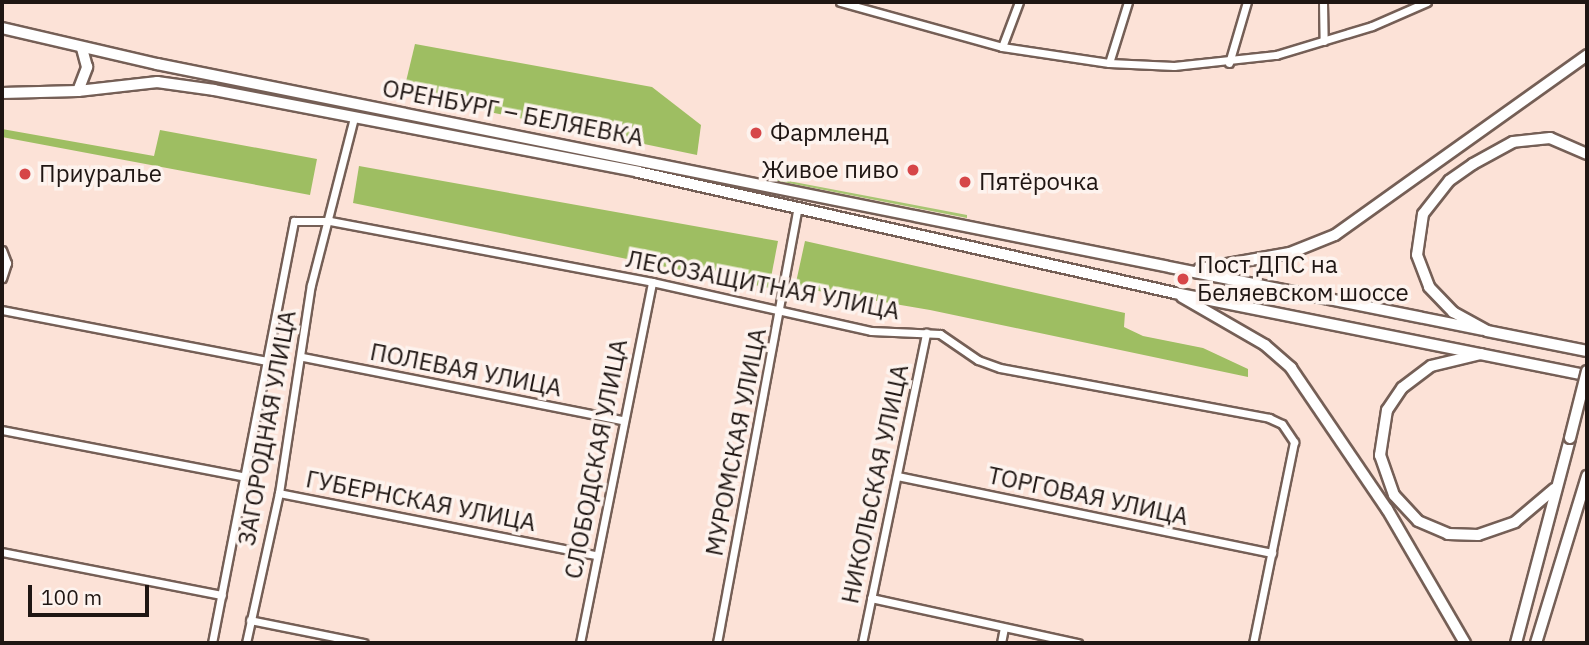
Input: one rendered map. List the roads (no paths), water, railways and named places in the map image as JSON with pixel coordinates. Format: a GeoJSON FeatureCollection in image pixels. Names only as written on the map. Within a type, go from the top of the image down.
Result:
{"type":"FeatureCollection","features":[{"type":"Feature","properties":{"kind":"main road","name":"ОРЕНБУРГ – БЕЛЯЕВКА"},"geometry":{"type":"LineString","coordinates":[[2,28],[82,48],[1487,331]]}},
{"type":"Feature","properties":{"kind":"main road"},"geometry":{"type":"LineString","coordinates":[[78,92],[87,67],[82,48]]}},
{"type":"Feature","properties":{"kind":"main road"},"geometry":{"type":"LineString","coordinates":[[1189,270],[1290,253],[1335,235],[1587,55]]}},
{"type":"Feature","properties":{"kind":"main road","name":"ОРЕНБУРГ – БЕЛЯЕВКА"},"geometry":{"type":"LineString","coordinates":[[2,93],[78,92],[157,82],[354,117],[798,207],[1175,293],[1481,354]]}},
{"type":"Feature","properties":{"kind":"main road"},"geometry":{"type":"LineString","coordinates":[[1587,154],[1550,138],[1513,142],[1449,181],[1423,214],[1417,255],[1429,287],[1453,312],[1487,331],[1587,351]]}},
{"type":"Feature","properties":{"kind":"main road"},"geometry":{"type":"LineString","coordinates":[[1175,293],[1265,345],[1291,368],[1387,509],[1465,643]]}},
{"type":"Feature","properties":{"kind":"main road"},"geometry":{"type":"LineString","coordinates":[[1516,643],[1554,489],[1587,373],[1481,354],[1431,366],[1402,388],[1387,410],[1380,455],[1394,495],[1418,521],[1448,534],[1478,535],[1515,522],[1554,489]]}},
{"type":"Feature","properties":{"kind":"main road"},"geometry":{"type":"LineString","coordinates":[[1536,643],[1587,477]]}},
{"type":"Feature","properties":{"kind":"street"},"geometry":{"type":"LineString","coordinates":[[840,2],[1002,47],[1109,63],[1229,63],[1324,41],[1427,2]]}},
{"type":"Feature","properties":{"kind":"street"},"geometry":{"type":"LineString","coordinates":[[1002,47],[1019,2]]}},
{"type":"Feature","properties":{"kind":"street"},"geometry":{"type":"LineString","coordinates":[[1109,63],[1128,2]]}},
{"type":"Feature","properties":{"kind":"street"},"geometry":{"type":"LineString","coordinates":[[1229,63],[1247,2]]}},
{"type":"Feature","properties":{"kind":"street"},"geometry":{"type":"LineString","coordinates":[[1323,2],[1324,41]]}},
{"type":"Feature","properties":{"kind":"street","name":"ЗАГОРОДНАЯ УЛИЦА"},"geometry":{"type":"LineString","coordinates":[[246,643],[279,493],[303,357],[301,337],[354,117]]}},
{"type":"Feature","properties":{"kind":"street","name":"МУРОМСКАЯ УЛИЦА"},"geometry":{"type":"LineString","coordinates":[[717,643],[798,207]]}},
{"type":"Feature","properties":{"kind":"street","name":"ЛЕСОЗАЩИТНАЯ УЛИЦА"},"geometry":{"type":"LineString","coordinates":[[266,361],[295,221],[330,221],[652,282],[871,331],[926,333],[946,337],[978,360],[1000,368],[1269,418],[1282,424],[1294,442],[1272,554]]}},
{"type":"Feature","properties":{"kind":"street"},"geometry":{"type":"LineString","coordinates":[[2,250],[7,263],[2,278]]}},
{"type":"Feature","properties":{"kind":"street","name":"СЛОБОДСКАЯ УЛИЦА"},"geometry":{"type":"LineString","coordinates":[[580,643],[622,420],[652,282]]}},
{"type":"Feature","properties":{"kind":"street"},"geometry":{"type":"LineString","coordinates":[[2,310],[266,361],[212,643]]}},
{"type":"Feature","properties":{"kind":"street","name":"НИКОЛЬСКАЯ УЛИЦА"},"geometry":{"type":"LineString","coordinates":[[862,643],[926,333]]}},
{"type":"Feature","properties":{"kind":"street","name":"ПОЛЕВАЯ УЛИЦА"},"geometry":{"type":"LineString","coordinates":[[303,357],[622,420]]}},
{"type":"Feature","properties":{"kind":"street"},"geometry":{"type":"LineString","coordinates":[[2,430],[245,477]]}},
{"type":"Feature","properties":{"kind":"street","name":"ТОРГОВАЯ УЛИЦА"},"geometry":{"type":"LineString","coordinates":[[897,476],[1272,554]]}},
{"type":"Feature","properties":{"kind":"street","name":"ГУБЕРНСКАЯ УЛИЦА"},"geometry":{"type":"LineString","coordinates":[[279,493],[596,555]]}},
{"type":"Feature","properties":{"kind":"street"},"geometry":{"type":"LineString","coordinates":[[2,552],[222,595]]}},
{"type":"Feature","properties":{"kind":"street"},"geometry":{"type":"LineString","coordinates":[[1253,643],[1272,554]]}},
{"type":"Feature","properties":{"kind":"street"},"geometry":{"type":"LineString","coordinates":[[871,598],[1079,643]]}},
{"type":"Feature","properties":{"kind":"street"},"geometry":{"type":"LineString","coordinates":[[250,620],[364,643]]}},
{"type":"Feature","properties":{"kind":"street"},"geometry":{"type":"LineString","coordinates":[[1000,643],[1004,628]]}},
{"type":"Feature","properties":{"kind":"place","name":"Фармленд"},"geometry":{"type":"Point","coordinates":[756,133]}},
{"type":"Feature","properties":{"kind":"place","name":"Живое пиво"},"geometry":{"type":"Point","coordinates":[913,170]}},
{"type":"Feature","properties":{"kind":"place","name":"Приуралье"},"geometry":{"type":"Point","coordinates":[25,174]}},
{"type":"Feature","properties":{"kind":"place","name":"Пятёрочка"},"geometry":{"type":"Point","coordinates":[965,182]}},
{"type":"Feature","properties":{"kind":"place","name":"Пост ДПС на Беляевском шоссе"},"geometry":{"type":"Point","coordinates":[1183,279]}}]}
